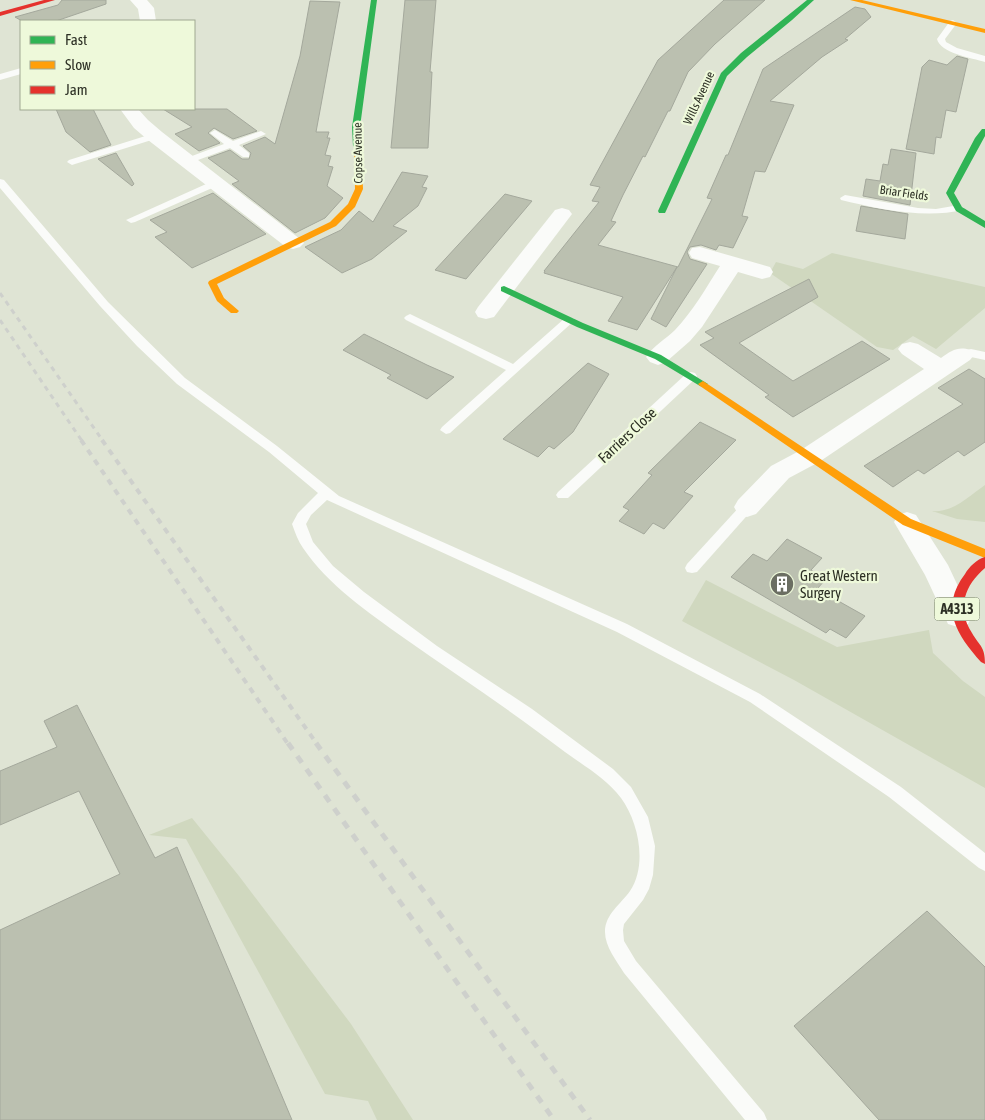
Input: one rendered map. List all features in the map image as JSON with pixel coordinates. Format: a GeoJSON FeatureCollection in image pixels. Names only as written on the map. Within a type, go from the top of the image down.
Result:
{"type":"FeatureCollection","features":[{"type":"Feature","properties":{"kind":"street"},"geometry":{"type":"LineString","coordinates":[[0,14],[52,0]]}},
{"type":"Feature","properties":{"kind":"street"},"geometry":{"type":"LineString","coordinates":[[138,0],[146,8],[148,20]]}},
{"type":"Feature","properties":{"kind":"street","name":"Copse Avenue"},"geometry":{"type":"LineString","coordinates":[[234,311],[220,298],[212,283],[323,230],[337,220],[352,205],[359,189],[356,127],[374,0]]}},
{"type":"Feature","properties":{"kind":"street","name":"Wills Avenue"},"geometry":{"type":"LineString","coordinates":[[662,211],[724,75],[736,61],[798,14],[811,0]]}},
{"type":"Feature","properties":{"kind":"street"},"geometry":{"type":"LineString","coordinates":[[853,0],[985,32]]}},
{"type":"Feature","properties":{"kind":"street"},"geometry":{"type":"LineString","coordinates":[[130,110],[141,124],[155,136],[293,243]]}},
{"type":"Feature","properties":{"kind":"street","name":"Briar Fields"},"geometry":{"type":"LineString","coordinates":[[959,208],[952,202],[950,193],[979,138],[985,131]]}},
{"type":"Feature","properties":{"kind":"street"},"geometry":{"type":"LineString","coordinates":[[959,208],[985,224]]}},
{"type":"Feature","properties":{"kind":"street"},"geometry":{"type":"LineString","coordinates":[[486,312],[562,214]]}},
{"type":"Feature","properties":{"kind":"street"},"geometry":{"type":"LineString","coordinates":[[700,253],[762,272]]}},
{"type":"Feature","properties":{"kind":"street"},"geometry":{"type":"LineString","coordinates":[[658,357],[682,336],[694,322],[733,263]]}},
{"type":"Feature","properties":{"kind":"street"},"geometry":{"type":"LineString","coordinates":[[504,289],[569,320],[658,357],[691,376],[907,522],[985,554]]}},
{"type":"Feature","properties":{"kind":"street"},"geometry":{"type":"LineString","coordinates":[[910,349],[941,369]]}},
{"type":"Feature","properties":{"kind":"street"},"geometry":{"type":"LineString","coordinates":[[747,507],[780,472],[810,456],[941,369],[974,355]]}},
{"type":"Feature","properties":{"kind":"street"},"geometry":{"type":"LineString","coordinates":[[907,522],[938,572],[958,616]]}},
{"type":"Feature","properties":{"kind":"street","name":"A4313"},"geometry":{"type":"LineString","coordinates":[[985,561],[970,572],[960,587],[957,596],[958,616],[966,635],[985,659]]}},
{"type":"Feature","properties":{"kind":"lane"},"geometry":{"type":"LineString","coordinates":[[953,24],[941,39],[942,43],[954,50],[985,60]]}},
{"type":"Feature","properties":{"kind":"lane"},"geometry":{"type":"LineString","coordinates":[[0,77],[20,71]]}},
{"type":"Feature","properties":{"kind":"lane"},"geometry":{"type":"LineString","coordinates":[[215,133],[246,155]]}},
{"type":"Feature","properties":{"kind":"lane"},"geometry":{"type":"LineString","coordinates":[[186,161],[261,134]]}},
{"type":"Feature","properties":{"kind":"lane"},"geometry":{"type":"LineString","coordinates":[[72,162],[155,136]]}},
{"type":"Feature","properties":{"kind":"lane"},"geometry":{"type":"LineString","coordinates":[[0,182],[104,304],[181,381],[273,449],[334,499],[622,628],[754,698],[895,792],[985,863]]}},
{"type":"Feature","properties":{"kind":"lane"},"geometry":{"type":"LineString","coordinates":[[131,220],[215,183]]}},
{"type":"Feature","properties":{"kind":"lane","name":"Briar Fields"},"geometry":{"type":"LineString","coordinates":[[845,198],[918,211],[936,212],[959,208]]}},
{"type":"Feature","properties":{"kind":"lane"},"geometry":{"type":"LineString","coordinates":[[410,318],[514,369]]}},
{"type":"Feature","properties":{"kind":"lane"},"geometry":{"type":"LineString","coordinates":[[446,430],[569,320]]}},
{"type":"Feature","properties":{"kind":"lane","name":"Farriers Close"},"geometry":{"type":"LineString","coordinates":[[563,495],[691,376]]}},
{"type":"Feature","properties":{"kind":"lane"},"geometry":{"type":"LineString","coordinates":[[326,493],[309,508],[299,520],[299,525],[309,546],[341,581],[372,608],[526,714],[616,782],[631,800],[641,819],[646,836],[645,874],[640,890],[619,915],[614,932],[617,946],[630,967],[756,1120]]}},
{"type":"Feature","properties":{"kind":"lane"},"geometry":{"type":"LineString","coordinates":[[692,568],[747,507]]}},
{"type":"Feature","properties":{"kind":"green space"},"geometry":{"type":"Polygon","coordinates":[[[832,253],[985,287],[985,308],[936,349],[913,336],[893,350],[877,347],[770,273],[776,262],[803,269],[832,253]]]}},
{"type":"Feature","properties":{"kind":"green space"},"geometry":{"type":"Polygon","coordinates":[[[985,485],[985,522],[957,519],[932,511],[954,507],[985,485]]]}},
{"type":"Feature","properties":{"kind":"green space"},"geometry":{"type":"Polygon","coordinates":[[[706,580],[837,647],[929,630],[933,653],[963,681],[985,697],[985,788],[794,680],[682,621],[706,580]]]}},
{"type":"Feature","properties":{"kind":"green space"},"geometry":{"type":"Polygon","coordinates":[[[192,818],[239,876],[351,1024],[413,1120],[377,1120],[368,1101],[325,1094],[186,839],[149,835],[192,818]]]}},
{"type":"Feature","properties":{"kind":"building"},"geometry":{"type":"Polygon","coordinates":[[[62,0],[106,0],[106,4],[59,20],[20,20],[15,17],[58,5],[62,0]]]}},
{"type":"Feature","properties":{"kind":"building"},"geometry":{"type":"Polygon","coordinates":[[[405,0],[436,0],[430,72],[432,72],[428,148],[391,148],[405,0]]]}},
{"type":"Feature","properties":{"kind":"building"},"geometry":{"type":"Polygon","coordinates":[[[724,0],[765,0],[715,44],[688,72],[670,111],[668,111],[623,195],[611,221],[616,222],[598,245],[678,267],[712,199],[707,198],[726,155],[728,155],[763,69],[855,7],[865,9],[871,17],[845,39],[848,40],[822,57],[770,101],[794,105],[765,172],[755,171],[742,216],[748,217],[733,248],[719,245],[716,250],[701,245],[690,247],[687,252],[690,259],[707,264],[666,327],[651,319],[677,267],[637,330],[608,321],[623,297],[544,273],[544,271],[599,202],[592,201],[600,187],[590,185],[658,60],[724,0]]]}},
{"type":"Feature","properties":{"kind":"building"},"geometry":{"type":"Polygon","coordinates":[[[310,1],[340,2],[316,132],[329,132],[327,138],[330,138],[325,155],[331,156],[328,166],[333,167],[327,186],[343,198],[325,218],[295,233],[232,184],[239,181],[208,158],[230,150],[242,159],[249,159],[251,153],[243,146],[265,137],[275,144],[300,56],[310,1]]]}},
{"type":"Feature","properties":{"kind":"building"},"geometry":{"type":"Polygon","coordinates":[[[957,56],[968,59],[956,112],[946,110],[941,138],[936,137],[934,154],[906,149],[922,67],[929,60],[947,65],[957,56]]]}},
{"type":"Feature","properties":{"kind":"building"},"geometry":{"type":"Polygon","coordinates":[[[227,109],[257,131],[233,139],[214,128],[208,133],[220,143],[199,151],[175,134],[192,127],[165,110],[227,109]]]}},
{"type":"Feature","properties":{"kind":"building"},"geometry":{"type":"Polygon","coordinates":[[[56,110],[94,110],[111,145],[90,152],[66,132],[56,110]]]}},
{"type":"Feature","properties":{"kind":"building"},"geometry":{"type":"Polygon","coordinates":[[[891,149],[916,153],[910,205],[863,196],[866,179],[880,181],[883,164],[888,165],[891,149]]]}},
{"type":"Feature","properties":{"kind":"building"},"geometry":{"type":"Polygon","coordinates":[[[116,153],[134,184],[132,186],[98,159],[116,153]]]}},
{"type":"Feature","properties":{"kind":"building"},"geometry":{"type":"Polygon","coordinates":[[[402,172],[428,176],[422,187],[427,188],[418,206],[393,226],[407,231],[372,259],[342,273],[305,247],[341,230],[359,211],[373,222],[402,172]]]}},
{"type":"Feature","properties":{"kind":"building"},"geometry":{"type":"Polygon","coordinates":[[[213,193],[266,234],[192,268],[155,237],[167,232],[150,220],[213,193]]]}},
{"type":"Feature","properties":{"kind":"building"},"geometry":{"type":"Polygon","coordinates":[[[505,194],[532,201],[466,279],[435,270],[505,194]]]}},
{"type":"Feature","properties":{"kind":"building"},"geometry":{"type":"Polygon","coordinates":[[[861,206],[908,214],[905,239],[856,231],[861,206]]]}},
{"type":"Feature","properties":{"kind":"building"},"geometry":{"type":"Polygon","coordinates":[[[809,279],[818,297],[739,343],[793,381],[862,341],[890,359],[793,417],[765,397],[769,395],[700,345],[714,338],[705,332],[809,279]]]}},
{"type":"Feature","properties":{"kind":"building"},"geometry":{"type":"Polygon","coordinates":[[[364,334],[454,377],[427,399],[387,378],[391,375],[343,350],[364,334]]]}},
{"type":"Feature","properties":{"kind":"building"},"geometry":{"type":"Polygon","coordinates":[[[588,363],[609,374],[573,432],[554,449],[549,446],[538,457],[503,439],[588,363]]]}},
{"type":"Feature","properties":{"kind":"building"},"geometry":{"type":"Polygon","coordinates":[[[969,369],[985,379],[985,442],[964,456],[958,451],[924,474],[918,470],[893,487],[864,466],[963,404],[938,388],[969,369]]]}},
{"type":"Feature","properties":{"kind":"building"},"geometry":{"type":"Polygon","coordinates":[[[700,422],[736,440],[684,492],[693,496],[664,529],[653,523],[644,534],[619,521],[629,510],[623,507],[652,475],[648,473],[700,422]]]}},
{"type":"Feature","properties":{"kind":"building","name":"Great Western Surgery"},"geometry":{"type":"Polygon","coordinates":[[[787,539],[822,558],[811,570],[826,579],[817,589],[865,616],[846,638],[830,629],[826,633],[731,577],[753,554],[767,561],[787,539]]]}},
{"type":"Feature","properties":{"kind":"building"},"geometry":{"type":"Polygon","coordinates":[[[77,705],[155,858],[177,847],[292,1120],[0,1120],[0,930],[120,874],[79,791],[0,825],[0,771],[57,747],[44,721],[77,705]]]}},
{"type":"Feature","properties":{"kind":"building"},"geometry":{"type":"Polygon","coordinates":[[[927,911],[985,967],[985,1120],[879,1120],[794,1026],[927,911]]]}},
{"type":"Feature","properties":{"kind":"railway"},"geometry":{"type":"LineString","coordinates":[[0,293],[103,441]]}},
{"type":"Feature","properties":{"kind":"railway"},"geometry":{"type":"LineString","coordinates":[[0,320],[82,441]]}},
{"type":"Feature","properties":{"kind":"railway"},"geometry":{"type":"LineString","coordinates":[[81,440],[288,744]]}},
{"type":"Feature","properties":{"kind":"railway"},"geometry":{"type":"LineString","coordinates":[[102,440],[317,744]]}},
{"type":"Feature","properties":{"kind":"railway"},"geometry":{"type":"LineString","coordinates":[[288,743],[554,1120]]}},
{"type":"Feature","properties":{"kind":"railway"},"geometry":{"type":"LineString","coordinates":[[316,743],[590,1120]]}},
{"type":"Feature","properties":{"kind":"traffic: fast"},"geometry":{"type":"LineString","coordinates":[[357,146],[356,127],[374,0]]}},
{"type":"Feature","properties":{"kind":"traffic: fast"},"geometry":{"type":"LineString","coordinates":[[662,211],[724,75],[744,55],[811,0]]}},
{"type":"Feature","properties":{"kind":"traffic: fast"},"geometry":{"type":"LineString","coordinates":[[985,131],[979,138],[950,193],[959,209],[985,225]]}},
{"type":"Feature","properties":{"kind":"traffic: fast"},"geometry":{"type":"LineString","coordinates":[[504,289],[580,325],[658,357],[703,384]]}},
{"type":"Feature","properties":{"kind":"traffic: slow"},"geometry":{"type":"LineString","coordinates":[[853,0],[985,31]]}},
{"type":"Feature","properties":{"kind":"traffic: slow"},"geometry":{"type":"LineString","coordinates":[[234,311],[220,299],[212,283],[333,224],[352,205],[359,189],[357,146]]}},
{"type":"Feature","properties":{"kind":"traffic: slow"},"geometry":{"type":"LineString","coordinates":[[703,384],[907,522],[985,554]]}},
{"type":"Feature","properties":{"kind":"traffic: jam"},"geometry":{"type":"LineString","coordinates":[[0,14],[52,0]]}},
{"type":"Feature","properties":{"kind":"traffic: jam"},"geometry":{"type":"LineString","coordinates":[[985,561],[963,585],[958,597],[957,609],[966,634],[985,659]]}},
{"type":"Feature","properties":{"kind":"place","name":"Great Western Surgery"},"geometry":{"type":"Point","coordinates":[782,584]}}]}
